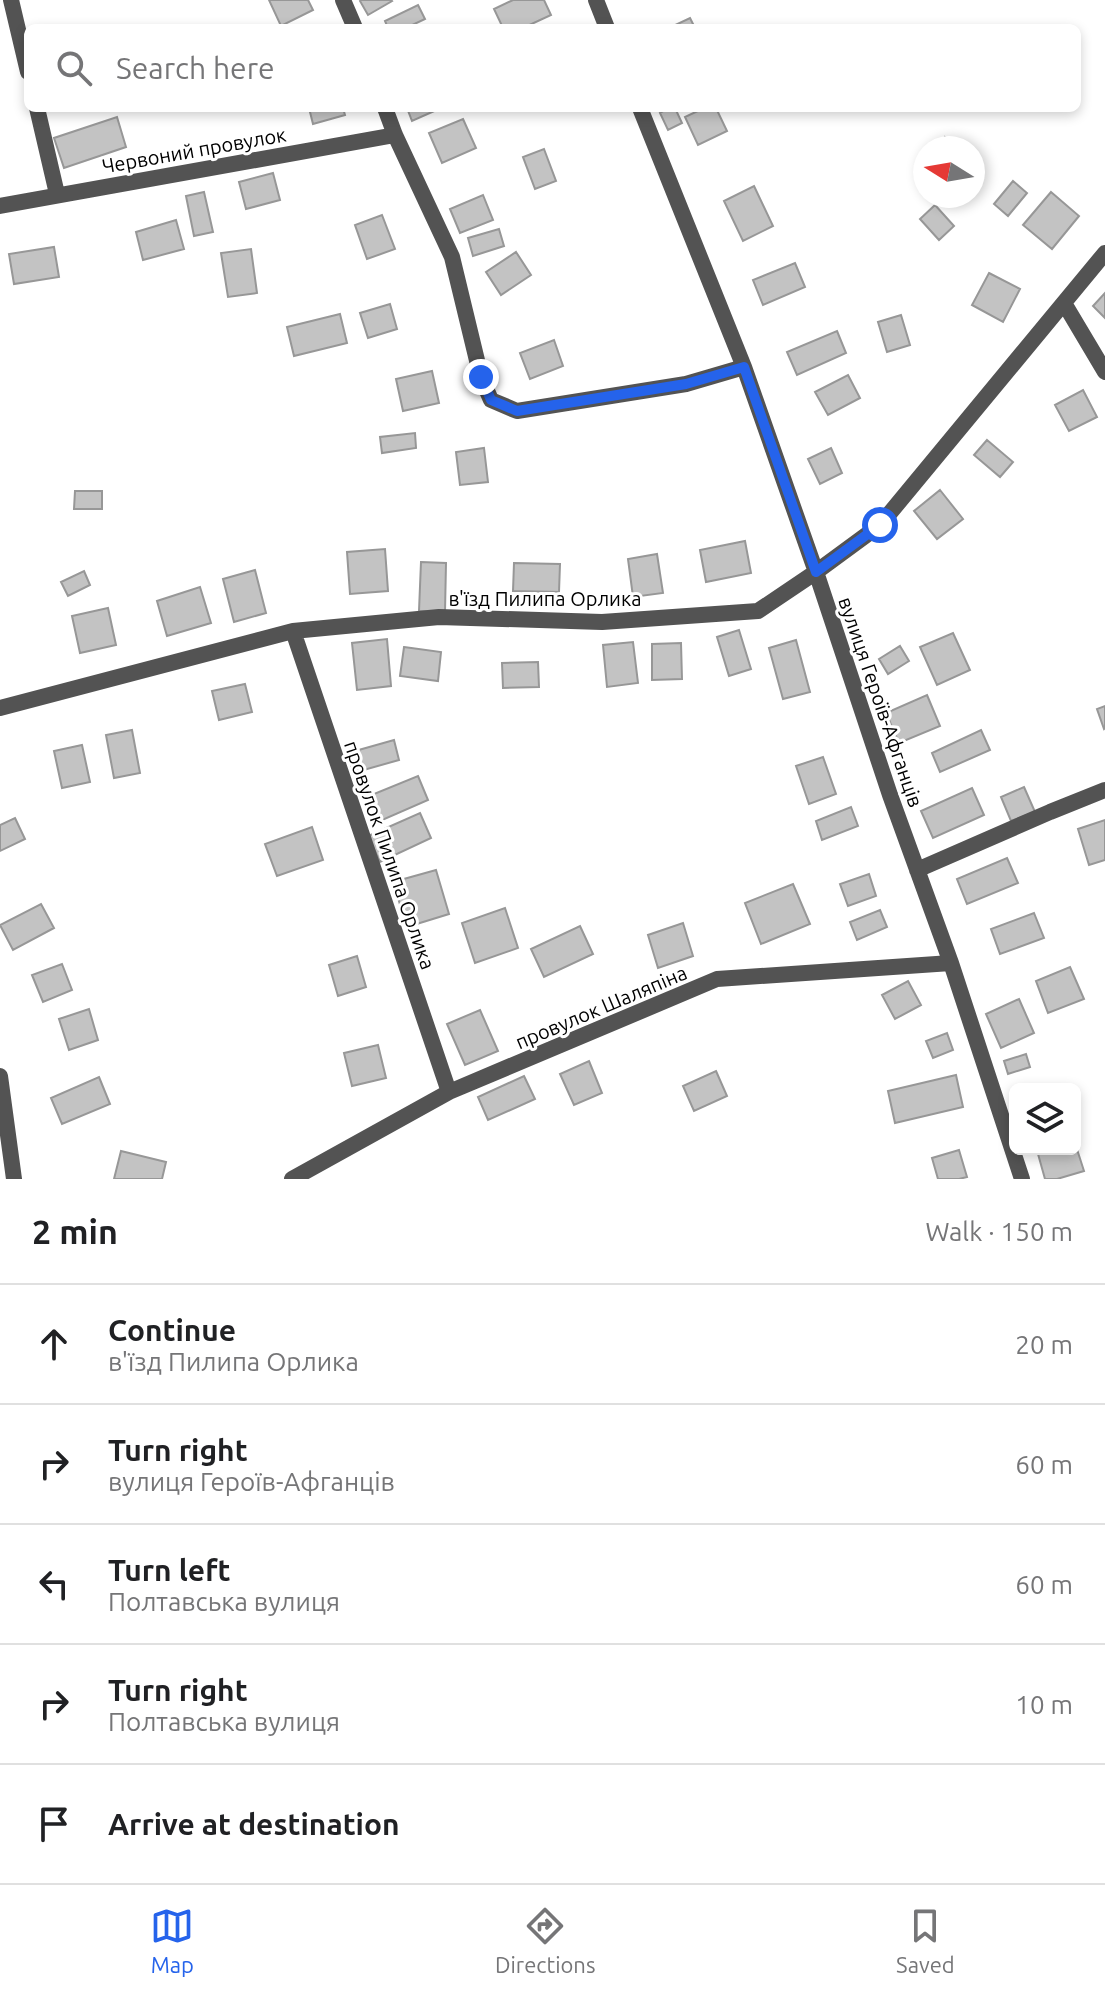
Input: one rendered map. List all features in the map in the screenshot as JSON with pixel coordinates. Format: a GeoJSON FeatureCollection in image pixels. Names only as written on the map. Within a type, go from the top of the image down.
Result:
{"type":"FeatureCollection","features":[{"type":"Feature","properties":{"kind":"street"},"geometry":{"type":"LineString","coordinates":[[11,0],[24,55]]}},
{"type":"Feature","properties":{"kind":"street"},"geometry":{"type":"LineString","coordinates":[[343,0],[353,24]]}},
{"type":"Feature","properties":{"kind":"street"},"geometry":{"type":"LineString","coordinates":[[596,0],[605,24]]}},
{"type":"Feature","properties":{"kind":"street"},"geometry":{"type":"LineString","coordinates":[[38,112],[57,194]]}},
{"type":"Feature","properties":{"kind":"street"},"geometry":{"type":"LineString","coordinates":[[386,112],[452,257],[481,377],[491,400],[517,411],[686,384],[744,367]]}},
{"type":"Feature","properties":{"kind":"street","name":"вулиця Героїв-Афганців"},"geometry":{"type":"LineString","coordinates":[[642,112],[744,367],[951,963],[1022,1179]]}},
{"type":"Feature","properties":{"kind":"street","name":"Червоний провулок"},"geometry":{"type":"LineString","coordinates":[[0,206],[395,135]]}},
{"type":"Feature","properties":{"kind":"street","name":"в'їзд Пилипа Орлика"},"geometry":{"type":"LineString","coordinates":[[0,708],[293,631],[439,617],[602,622],[758,611],[880,525],[1105,253]]}},
{"type":"Feature","properties":{"kind":"street"},"geometry":{"type":"LineString","coordinates":[[1064,303],[1105,372]]}},
{"type":"Feature","properties":{"kind":"street","name":"провулок Пилипа Орлика"},"geometry":{"type":"LineString","coordinates":[[293,631],[449,1092]]}},
{"type":"Feature","properties":{"kind":"street"},"geometry":{"type":"LineString","coordinates":[[917,870],[1105,790]]}},
{"type":"Feature","properties":{"kind":"street","name":"провулок Шаляпіна"},"geometry":{"type":"LineString","coordinates":[[292,1179],[449,1092],[717,979],[951,963]]}},
{"type":"Feature","properties":{"kind":"street"},"geometry":{"type":"LineString","coordinates":[[0,1076],[15,1179]]}},
{"type":"Feature","properties":{"kind":"building"},"geometry":{"type":"Polygon","coordinates":[[[269,0],[308,0],[313,10],[280,24],[269,0]]]}},
{"type":"Feature","properties":{"kind":"building"},"geometry":{"type":"Polygon","coordinates":[[[361,0],[391,0],[392,1],[368,15],[361,0]]]}},
{"type":"Feature","properties":{"kind":"building"},"geometry":{"type":"Polygon","coordinates":[[[513,0],[544,0],[551,15],[532,24],[501,24],[494,9],[513,0]]]}},
{"type":"Feature","properties":{"kind":"building"},"geometry":{"type":"Polygon","coordinates":[[[418,5],[425,19],[414,24],[386,24],[385,21],[418,5]]]}},
{"type":"Feature","properties":{"kind":"building"},"geometry":{"type":"Polygon","coordinates":[[[690,18],[693,24],[677,24],[690,18]]]}},
{"type":"Feature","properties":{"kind":"building"},"geometry":{"type":"Polygon","coordinates":[[[310,112],[344,112],[345,115],[313,124],[310,112]]]}},
{"type":"Feature","properties":{"kind":"building"},"geometry":{"type":"Polygon","coordinates":[[[409,112],[432,112],[412,121],[409,112]]]}},
{"type":"Feature","properties":{"kind":"building"},"geometry":{"type":"Polygon","coordinates":[[[677,112],[682,123],[668,130],[660,113],[677,112]]]}},
{"type":"Feature","properties":{"kind":"building"},"geometry":{"type":"Polygon","coordinates":[[[696,112],[718,112],[727,131],[698,145],[685,117],[696,112]]]}},
{"type":"Feature","properties":{"kind":"building"},"geometry":{"type":"Polygon","coordinates":[[[117,117],[126,147],[64,168],[54,138],[117,117]]]}},
{"type":"Feature","properties":{"kind":"building"},"geometry":{"type":"Polygon","coordinates":[[[463,119],[476,148],[442,163],[429,133],[463,119]]]}},
{"type":"Feature","properties":{"kind":"building"},"geometry":{"type":"Polygon","coordinates":[[[544,149],[556,181],[535,189],[523,157],[544,149]]]}},
{"type":"Feature","properties":{"kind":"building"},"geometry":{"type":"Polygon","coordinates":[[[273,173],[280,200],[246,209],[239,182],[273,173]]]}},
{"type":"Feature","properties":{"kind":"building"},"geometry":{"type":"Polygon","coordinates":[[[1013,181],[1027,193],[1008,216],[994,204],[1013,181]]]}},
{"type":"Feature","properties":{"kind":"building"},"geometry":{"type":"Polygon","coordinates":[[[754,186],[773,226],[743,241],[724,201],[754,186]]]}},
{"type":"Feature","properties":{"kind":"building"},"geometry":{"type":"Polygon","coordinates":[[[204,192],[213,232],[194,236],[186,196],[204,192]]]}},
{"type":"Feature","properties":{"kind":"building"},"geometry":{"type":"Polygon","coordinates":[[[1051,192],[1079,216],[1052,249],[1023,225],[1051,192]]]}},
{"type":"Feature","properties":{"kind":"building"},"geometry":{"type":"Polygon","coordinates":[[[483,195],[493,220],[460,233],[450,209],[483,195]]]}},
{"type":"Feature","properties":{"kind":"building"},"geometry":{"type":"Polygon","coordinates":[[[932,208],[938,208],[954,226],[939,240],[920,219],[932,208]]]}},
{"type":"Feature","properties":{"kind":"building"},"geometry":{"type":"Polygon","coordinates":[[[382,215],[395,249],[367,259],[355,225],[382,215]]]}},
{"type":"Feature","properties":{"kind":"building"},"geometry":{"type":"Polygon","coordinates":[[[176,220],[184,249],[143,260],[136,232],[176,220]]]}},
{"type":"Feature","properties":{"kind":"building"},"geometry":{"type":"Polygon","coordinates":[[[499,229],[504,246],[473,256],[468,238],[499,229]]]}},
{"type":"Feature","properties":{"kind":"building"},"geometry":{"type":"Polygon","coordinates":[[[54,247],[59,277],[14,284],[9,254],[54,247]]]}},
{"type":"Feature","properties":{"kind":"building"},"geometry":{"type":"Polygon","coordinates":[[[251,249],[257,293],[228,297],[221,253],[251,249]]]}},
{"type":"Feature","properties":{"kind":"building"},"geometry":{"type":"Polygon","coordinates":[[[516,252],[531,275],[501,295],[486,272],[516,252]]]}},
{"type":"Feature","properties":{"kind":"building"},"geometry":{"type":"Polygon","coordinates":[[[795,263],[805,287],[763,305],[753,280],[795,263]]]}},
{"type":"Feature","properties":{"kind":"building"},"geometry":{"type":"Polygon","coordinates":[[[989,273],[1020,289],[1003,322],[972,305],[989,273]]]}},
{"type":"Feature","properties":{"kind":"building"},"geometry":{"type":"Polygon","coordinates":[[[1105,293],[1105,318],[1093,306],[1105,293]]]}},
{"type":"Feature","properties":{"kind":"building"},"geometry":{"type":"Polygon","coordinates":[[[390,304],[397,329],[368,338],[360,313],[390,304]]]}},
{"type":"Feature","properties":{"kind":"building"},"geometry":{"type":"Polygon","coordinates":[[[340,314],[347,343],[294,356],[287,327],[340,314]]]}},
{"type":"Feature","properties":{"kind":"building"},"geometry":{"type":"Polygon","coordinates":[[[901,315],[910,345],[887,352],[878,322],[901,315]]]}},
{"type":"Feature","properties":{"kind":"building"},"geometry":{"type":"Polygon","coordinates":[[[837,331],[846,353],[797,375],[787,352],[837,331]]]}},
{"type":"Feature","properties":{"kind":"building"},"geometry":{"type":"Polygon","coordinates":[[[554,340],[563,366],[530,379],[520,353],[554,340]]]}},
{"type":"Feature","properties":{"kind":"building"},"geometry":{"type":"Polygon","coordinates":[[[432,371],[439,403],[403,411],[396,379],[432,371]]]}},
{"type":"Feature","properties":{"kind":"building"},"geometry":{"type":"Polygon","coordinates":[[[848,375],[860,398],[828,415],[815,392],[848,375]]]}},
{"type":"Feature","properties":{"kind":"building"},"geometry":{"type":"Polygon","coordinates":[[[1083,390],[1097,417],[1069,431],[1055,405],[1083,390]]]}},
{"type":"Feature","properties":{"kind":"building"},"geometry":{"type":"Polygon","coordinates":[[[415,433],[416,448],[382,453],[380,437],[415,433]]]}},
{"type":"Feature","properties":{"kind":"building"},"geometry":{"type":"Polygon","coordinates":[[[987,440],[1013,462],[1000,477],[974,455],[987,440]]]}},
{"type":"Feature","properties":{"kind":"building"},"geometry":{"type":"Polygon","coordinates":[[[484,448],[488,482],[460,485],[456,452],[484,448]]]}},
{"type":"Feature","properties":{"kind":"building"},"geometry":{"type":"Polygon","coordinates":[[[831,448],[842,473],[820,484],[808,459],[831,448]]]}},
{"type":"Feature","properties":{"kind":"building"},"geometry":{"type":"Polygon","coordinates":[[[940,490],[963,519],[937,539],[914,511],[940,490]]]}},
{"type":"Feature","properties":{"kind":"building"},"geometry":{"type":"Polygon","coordinates":[[[75,491],[102,491],[102,509],[74,509],[75,491]]]}},
{"type":"Feature","properties":{"kind":"building"},"geometry":{"type":"Polygon","coordinates":[[[745,541],[751,573],[706,582],[700,550],[745,541]]]}},
{"type":"Feature","properties":{"kind":"building"},"geometry":{"type":"Polygon","coordinates":[[[385,549],[388,591],[350,594],[347,552],[385,549]]]}},
{"type":"Feature","properties":{"kind":"building"},"geometry":{"type":"Polygon","coordinates":[[[657,554],[663,593],[633,597],[628,559],[657,554]]]}},
{"type":"Feature","properties":{"kind":"building"},"geometry":{"type":"Polygon","coordinates":[[[421,562],[446,563],[445,612],[419,611],[421,562]]]}},
{"type":"Feature","properties":{"kind":"building"},"geometry":{"type":"Polygon","coordinates":[[[514,563],[560,564],[559,592],[513,591],[514,563]]]}},
{"type":"Feature","properties":{"kind":"building"},"geometry":{"type":"Polygon","coordinates":[[[255,570],[266,613],[234,622],[223,579],[255,570]]]}},
{"type":"Feature","properties":{"kind":"building"},"geometry":{"type":"Polygon","coordinates":[[[84,571],[90,585],[68,596],[61,582],[84,571]]]}},
{"type":"Feature","properties":{"kind":"building"},"geometry":{"type":"Polygon","coordinates":[[[200,587],[211,623],[167,636],[157,601],[200,587]]]}},
{"type":"Feature","properties":{"kind":"building"},"geometry":{"type":"Polygon","coordinates":[[[108,608],[116,645],[80,653],[72,616],[108,608]]]}},
{"type":"Feature","properties":{"kind":"building"},"geometry":{"type":"Polygon","coordinates":[[[739,630],[751,669],[729,676],[717,637],[739,630]]]}},
{"type":"Feature","properties":{"kind":"building"},"geometry":{"type":"Polygon","coordinates":[[[953,633],[970,670],[937,685],[920,647],[953,633]]]}},
{"type":"Feature","properties":{"kind":"building"},"geometry":{"type":"Polygon","coordinates":[[[387,639],[391,686],[357,690],[352,643],[387,639]]]}},
{"type":"Feature","properties":{"kind":"building"},"geometry":{"type":"Polygon","coordinates":[[[796,640],[810,692],[783,699],[769,648],[796,640]]]}},
{"type":"Feature","properties":{"kind":"building"},"geometry":{"type":"Polygon","coordinates":[[[633,642],[638,683],[607,687],[603,645],[633,642]]]}},
{"type":"Feature","properties":{"kind":"building"},"geometry":{"type":"Polygon","coordinates":[[[681,643],[682,679],[652,680],[652,644],[681,643]]]}},
{"type":"Feature","properties":{"kind":"building"},"geometry":{"type":"Polygon","coordinates":[[[900,646],[909,661],[888,674],[879,659],[900,646]]]}},
{"type":"Feature","properties":{"kind":"building"},"geometry":{"type":"Polygon","coordinates":[[[404,647],[441,652],[438,681],[400,676],[404,647]]]}},
{"type":"Feature","properties":{"kind":"building"},"geometry":{"type":"Polygon","coordinates":[[[538,662],[539,687],[503,688],[502,663],[538,662]]]}},
{"type":"Feature","properties":{"kind":"building"},"geometry":{"type":"Polygon","coordinates":[[[245,684],[252,712],[219,720],[212,691],[245,684]]]}},
{"type":"Feature","properties":{"kind":"building"},"geometry":{"type":"Polygon","coordinates":[[[927,695],[940,726],[899,743],[886,713],[927,695]]]}},
{"type":"Feature","properties":{"kind":"building"},"geometry":{"type":"Polygon","coordinates":[[[1105,706],[1105,728],[1104,729],[1097,709],[1105,706]]]}},
{"type":"Feature","properties":{"kind":"building"},"geometry":{"type":"Polygon","coordinates":[[[132,730],[140,773],[114,778],[106,735],[132,730]]]}},
{"type":"Feature","properties":{"kind":"building"},"geometry":{"type":"Polygon","coordinates":[[[981,730],[990,750],[940,772],[932,753],[981,730]]]}},
{"type":"Feature","properties":{"kind":"building"},"geometry":{"type":"Polygon","coordinates":[[[394,740],[399,760],[353,773],[348,753],[394,740]]]}},
{"type":"Feature","properties":{"kind":"building"},"geometry":{"type":"Polygon","coordinates":[[[82,745],[90,782],[62,788],[54,751],[82,745]]]}},
{"type":"Feature","properties":{"kind":"building"},"geometry":{"type":"Polygon","coordinates":[[[823,757],[836,794],[809,804],[796,766],[823,757]]]}},
{"type":"Feature","properties":{"kind":"building"},"geometry":{"type":"Polygon","coordinates":[[[418,776],[428,800],[380,821],[369,796],[418,776]]]}},
{"type":"Feature","properties":{"kind":"building"},"geometry":{"type":"Polygon","coordinates":[[[1024,787],[1035,812],[1011,821],[1001,797],[1024,787]]]}},
{"type":"Feature","properties":{"kind":"building"},"geometry":{"type":"Polygon","coordinates":[[[972,788],[984,815],[933,838],[921,811],[972,788]]]}},
{"type":"Feature","properties":{"kind":"building"},"geometry":{"type":"Polygon","coordinates":[[[851,807],[858,826],[822,840],[816,821],[851,807]]]}},
{"type":"Feature","properties":{"kind":"building"},"geometry":{"type":"Polygon","coordinates":[[[420,813],[431,838],[380,862],[368,836],[420,813]]]}},
{"type":"Feature","properties":{"kind":"building"},"geometry":{"type":"Polygon","coordinates":[[[15,818],[25,839],[0,851],[0,825],[15,818]]]}},
{"type":"Feature","properties":{"kind":"building"},"geometry":{"type":"Polygon","coordinates":[[[1105,820],[1105,860],[1089,865],[1078,829],[1105,820]]]}},
{"type":"Feature","properties":{"kind":"building"},"geometry":{"type":"Polygon","coordinates":[[[312,827],[323,860],[277,876],[265,844],[312,827]]]}},
{"type":"Feature","properties":{"kind":"building"},"geometry":{"type":"Polygon","coordinates":[[[1007,858],[1018,883],[967,904],[957,879],[1007,858]]]}},
{"type":"Feature","properties":{"kind":"building"},"geometry":{"type":"Polygon","coordinates":[[[436,870],[449,914],[407,927],[393,882],[436,870]]]}},
{"type":"Feature","properties":{"kind":"building"},"geometry":{"type":"Polygon","coordinates":[[[869,874],[876,896],[848,906],[840,884],[869,874]]]}},
{"type":"Feature","properties":{"kind":"building"},"geometry":{"type":"Polygon","coordinates":[[[793,884],[810,924],[761,944],[745,903],[793,884]]]}},
{"type":"Feature","properties":{"kind":"building"},"geometry":{"type":"Polygon","coordinates":[[[41,904],[54,928],[13,950],[0,925],[41,904]]]}},
{"type":"Feature","properties":{"kind":"building"},"geometry":{"type":"Polygon","coordinates":[[[505,908],[518,948],[475,963],[462,923],[505,908]]]}},
{"type":"Feature","properties":{"kind":"building"},"geometry":{"type":"Polygon","coordinates":[[[880,910],[887,927],[857,940],[850,922],[880,910]]]}},
{"type":"Feature","properties":{"kind":"building"},"geometry":{"type":"Polygon","coordinates":[[[1034,913],[1044,938],[1000,954],[991,929],[1034,913]]]}},
{"type":"Feature","properties":{"kind":"building"},"geometry":{"type":"Polygon","coordinates":[[[683,923],[693,956],[658,968],[648,935],[683,923]]]}},
{"type":"Feature","properties":{"kind":"building"},"geometry":{"type":"Polygon","coordinates":[[[580,926],[593,954],[544,977],[531,949],[580,926]]]}},
{"type":"Feature","properties":{"kind":"building"},"geometry":{"type":"Polygon","coordinates":[[[357,956],[366,987],[338,996],[329,965],[357,956]]]}},
{"type":"Feature","properties":{"kind":"building"},"geometry":{"type":"Polygon","coordinates":[[[62,964],[72,990],[43,1002],[32,975],[62,964]]]}},
{"type":"Feature","properties":{"kind":"building"},"geometry":{"type":"Polygon","coordinates":[[[1070,967],[1084,999],[1048,1013],[1036,981],[1070,967]]]}},
{"type":"Feature","properties":{"kind":"building"},"geometry":{"type":"Polygon","coordinates":[[[908,981],[921,1005],[895,1019],[882,995],[908,981]]]}},
{"type":"Feature","properties":{"kind":"building"},"geometry":{"type":"Polygon","coordinates":[[[1019,999],[1034,1033],[1001,1048],[986,1014],[1019,999]]]}},
{"type":"Feature","properties":{"kind":"building"},"geometry":{"type":"Polygon","coordinates":[[[89,1009],[98,1040],[69,1050],[59,1019],[89,1009]]]}},
{"type":"Feature","properties":{"kind":"building"},"geometry":{"type":"Polygon","coordinates":[[[480,1010],[498,1051],[465,1065],[447,1024],[480,1010]]]}},
{"type":"Feature","properties":{"kind":"building"},"geometry":{"type":"Polygon","coordinates":[[[947,1033],[953,1050],[933,1058],[926,1041],[947,1033]]]}},
{"type":"Feature","properties":{"kind":"building"},"geometry":{"type":"Polygon","coordinates":[[[378,1045],[386,1078],[352,1086],[344,1053],[378,1045]]]}},
{"type":"Feature","properties":{"kind":"building"},"geometry":{"type":"Polygon","coordinates":[[[1026,1054],[1030,1067],[1008,1074],[1004,1061],[1026,1054]]]}},
{"type":"Feature","properties":{"kind":"building"},"geometry":{"type":"Polygon","coordinates":[[[589,1061],[602,1093],[574,1105],[560,1074],[589,1061]]]}},
{"type":"Feature","properties":{"kind":"building"},"geometry":{"type":"Polygon","coordinates":[[[716,1071],[727,1096],[694,1111],[683,1086],[716,1071]]]}},
{"type":"Feature","properties":{"kind":"building"},"geometry":{"type":"Polygon","coordinates":[[[956,1075],[963,1107],[895,1123],[888,1091],[956,1075]]]}},
{"type":"Feature","properties":{"kind":"building"},"geometry":{"type":"Polygon","coordinates":[[[524,1076],[535,1099],[488,1120],[478,1097],[524,1076]]]}},
{"type":"Feature","properties":{"kind":"building"},"geometry":{"type":"Polygon","coordinates":[[[99,1077],[110,1104],[62,1124],[51,1098],[99,1077]]]}},
{"type":"Feature","properties":{"kind":"building"},"geometry":{"type":"Polygon","coordinates":[[[959,1150],[967,1177],[938,1179],[932,1158],[959,1150]]]}},
{"type":"Feature","properties":{"kind":"building"},"geometry":{"type":"Polygon","coordinates":[[[121,1151],[166,1162],[162,1179],[114,1179],[121,1151]]]}},
{"type":"Feature","properties":{"kind":"building"},"geometry":{"type":"Polygon","coordinates":[[[1038,1155],[1079,1155],[1084,1171],[1057,1179],[1045,1179],[1038,1155]]]}},
{"type":"Feature","properties":{"kind":"route"},"geometry":{"type":"LineString","coordinates":[[481,377],[491,400],[517,411],[686,384],[744,367],[816,572],[880,525]]}}]}
